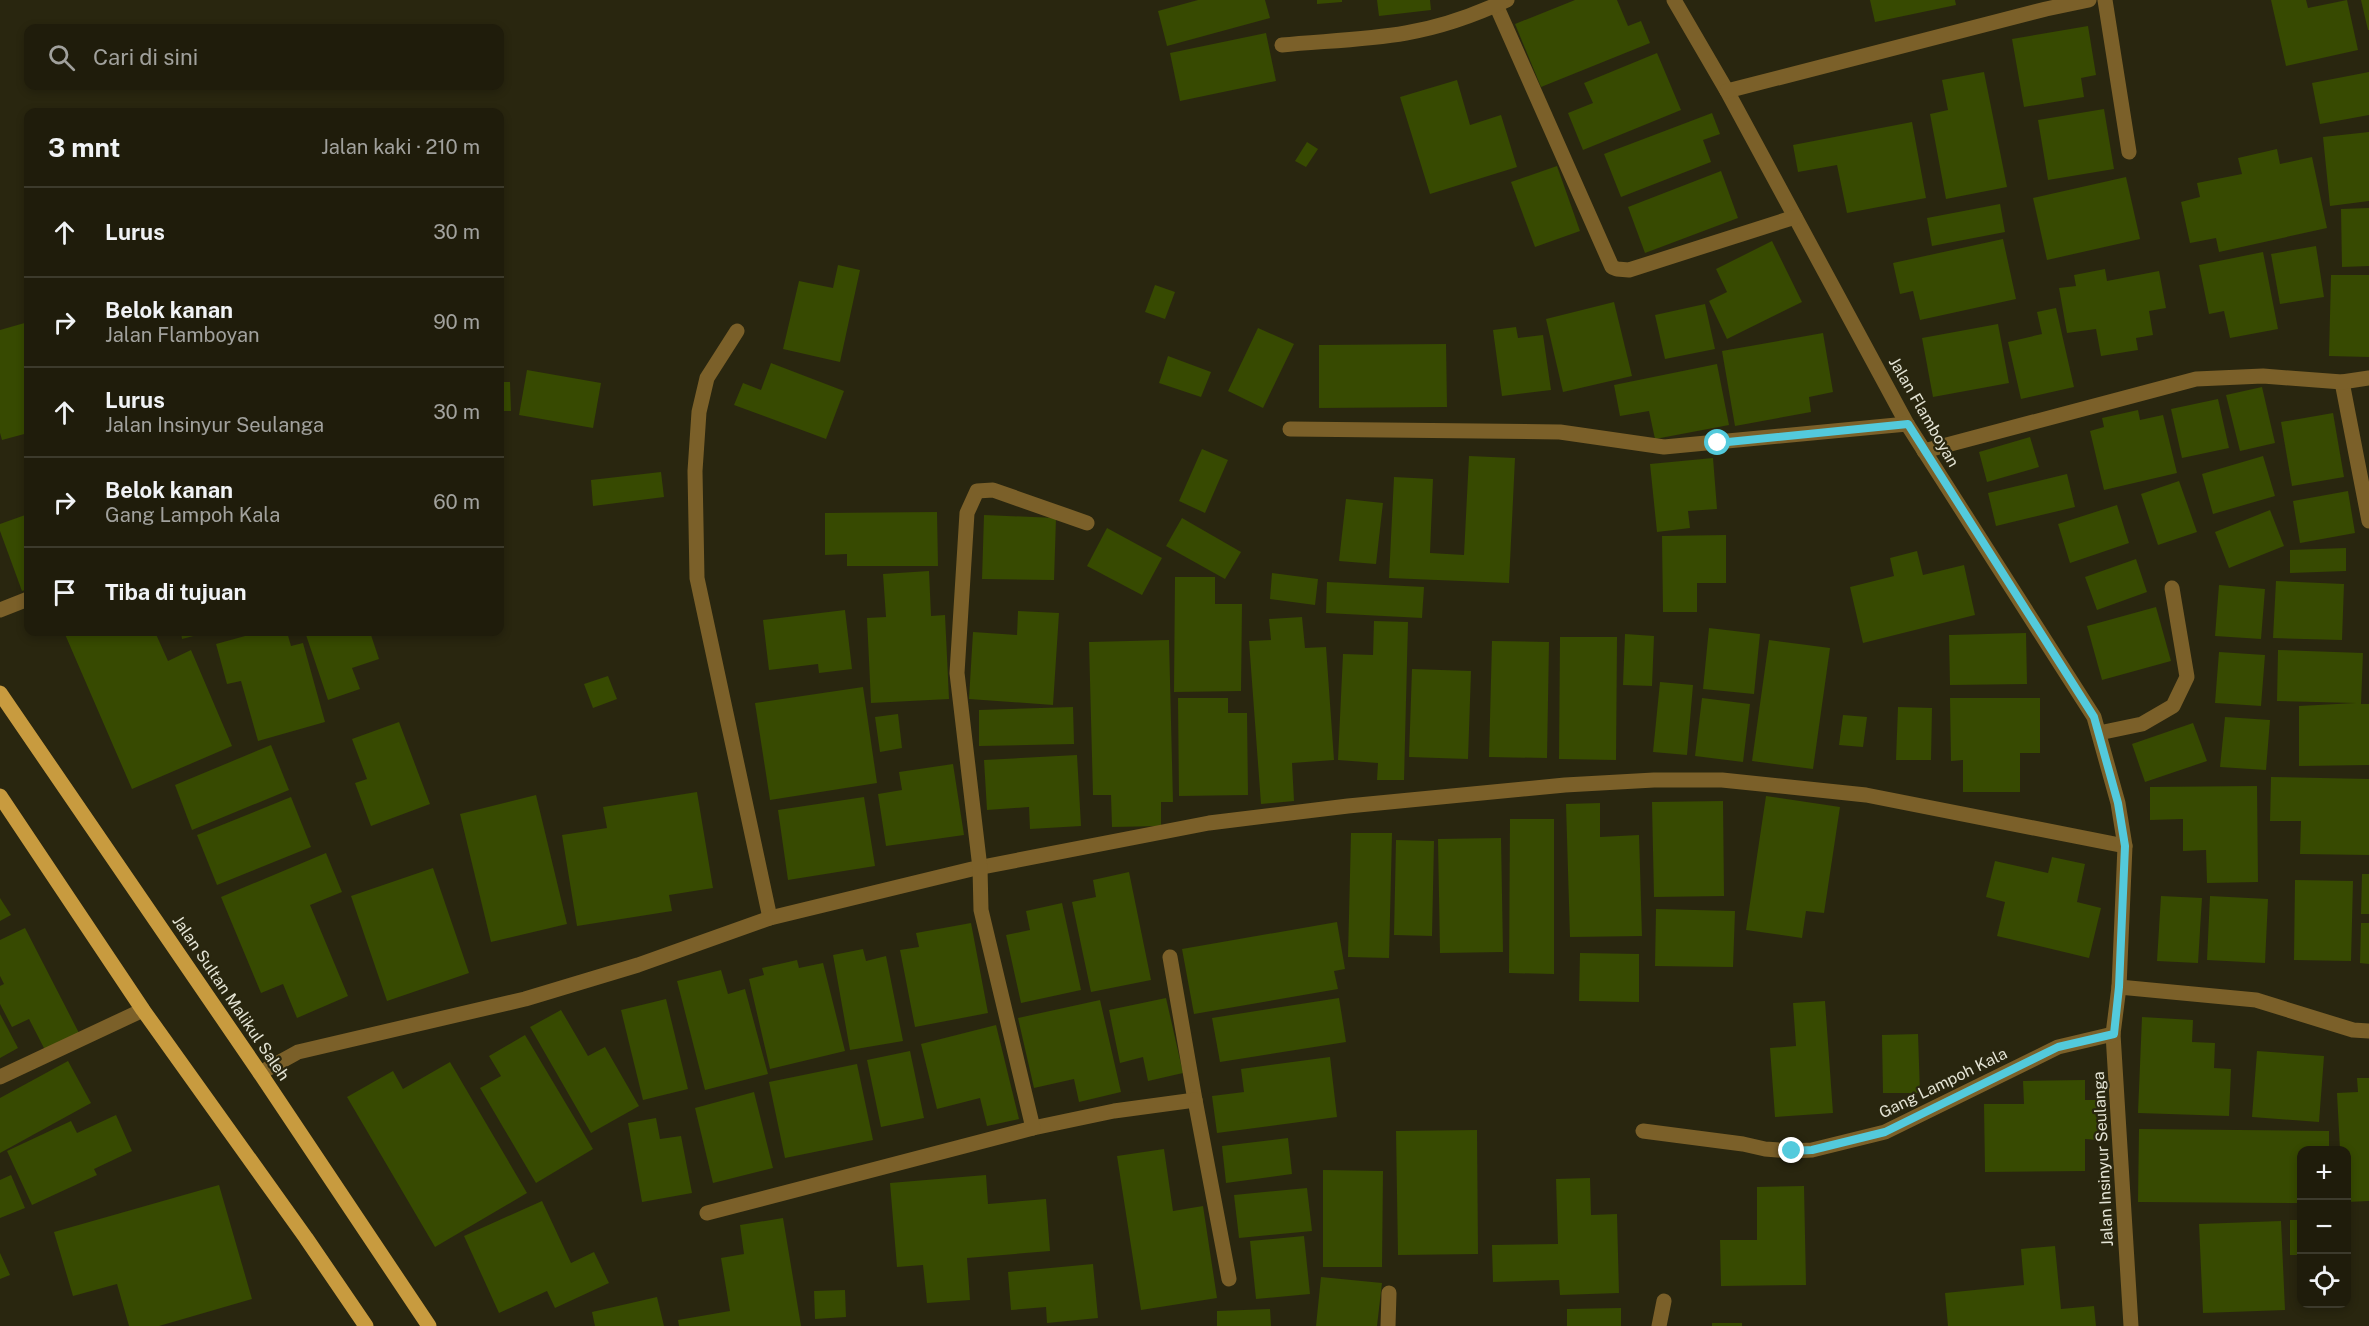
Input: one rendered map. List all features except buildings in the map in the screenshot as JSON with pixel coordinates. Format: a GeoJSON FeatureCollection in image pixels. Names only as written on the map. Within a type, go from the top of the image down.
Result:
{"type":"FeatureCollection","features":[{"type":"Feature","properties":{"kind":"main road","name":"Jalan Sultan Malikul Saleh"},"geometry":{"type":"LineString","coordinates":[[0,693],[260,1073],[429,1326]]}},
{"type":"Feature","properties":{"kind":"main road"},"geometry":{"type":"LineString","coordinates":[[0,796],[143,1010],[366,1326]]}},
{"type":"Feature","properties":{"kind":"street","name":"Jalan Flamboyan"},"geometry":{"type":"LineString","coordinates":[[1674,0],[1727,91],[1908,424],[2094,717],[2118,803],[2125,846]]}},
{"type":"Feature","properties":{"kind":"street"},"geometry":{"type":"LineString","coordinates":[[1727,91],[2089,0]]}},
{"type":"Feature","properties":{"kind":"street"},"geometry":{"type":"LineString","coordinates":[[2105,0],[2129,152]]}},
{"type":"Feature","properties":{"kind":"street"},"geometry":{"type":"LineString","coordinates":[[1282,45],[1405,33],[1437,26],[1502,3],[1612,267],[1617,270],[1629,270],[1796,217]]}},
{"type":"Feature","properties":{"kind":"street"},"geometry":{"type":"LineString","coordinates":[[737,331],[707,378],[699,412],[695,471],[697,578],[770,918]]}},
{"type":"Feature","properties":{"kind":"street"},"geometry":{"type":"LineString","coordinates":[[1924,451],[2196,379],[2262,376],[2342,382],[2369,378]]}},
{"type":"Feature","properties":{"kind":"street"},"geometry":{"type":"LineString","coordinates":[[2342,382],[2369,521]]}},
{"type":"Feature","properties":{"kind":"street"},"geometry":{"type":"LineString","coordinates":[[1290,429],[1560,432],[1664,447],[1908,424]]}},
{"type":"Feature","properties":{"kind":"street"},"geometry":{"type":"LineString","coordinates":[[1033,1128],[981,910],[980,868],[957,673],[967,513],[977,490],[993,490],[1087,523]]}},
{"type":"Feature","properties":{"kind":"street"},"geometry":{"type":"LineString","coordinates":[[2099,733],[2142,724],[2173,706],[2187,677],[2172,588]]}},
{"type":"Feature","properties":{"kind":"street"},"geometry":{"type":"LineString","coordinates":[[0,610],[24,601]]}},
{"type":"Feature","properties":{"kind":"street"},"geometry":{"type":"LineString","coordinates":[[260,1073],[298,1052],[525,999],[638,965],[770,918],[980,868],[1209,824],[1348,806],[1554,786],[1654,780],[1722,780],[1866,795],[2125,846]]}},
{"type":"Feature","properties":{"kind":"street","name":"Jalan Insinyur Seulanga"},"geometry":{"type":"LineString","coordinates":[[2125,846],[2119,987],[2114,1034],[2131,1326]]}},
{"type":"Feature","properties":{"kind":"street"},"geometry":{"type":"LineString","coordinates":[[1170,957],[1229,1279]]}},
{"type":"Feature","properties":{"kind":"street"},"geometry":{"type":"LineString","coordinates":[[2119,987],[2256,1000],[2353,1030],[2369,1031]]}},
{"type":"Feature","properties":{"kind":"street"},"geometry":{"type":"LineString","coordinates":[[0,1077],[143,1010]]}},
{"type":"Feature","properties":{"kind":"street","name":"Gang Lampoh Kala"},"geometry":{"type":"LineString","coordinates":[[1642,1131],[1765,1149],[1812,1150],[1885,1132],[2058,1047],[2114,1034]]}},
{"type":"Feature","properties":{"kind":"street"},"geometry":{"type":"LineString","coordinates":[[707,1213],[1033,1128],[1114,1111],[1195,1100]]}},
{"type":"Feature","properties":{"kind":"street"},"geometry":{"type":"LineString","coordinates":[[1388,1326],[1389,1293]]}},
{"type":"Feature","properties":{"kind":"street"},"geometry":{"type":"LineString","coordinates":[[1659,1326],[1664,1301]]}},
{"type":"Feature","properties":{"kind":"route"},"geometry":{"type":"LineString","coordinates":[[1718,443],[1908,424],[2094,717],[2118,803],[2125,846],[2119,987],[2114,1034],[2058,1047],[1885,1132],[1812,1150],[1792,1151]]}}]}
